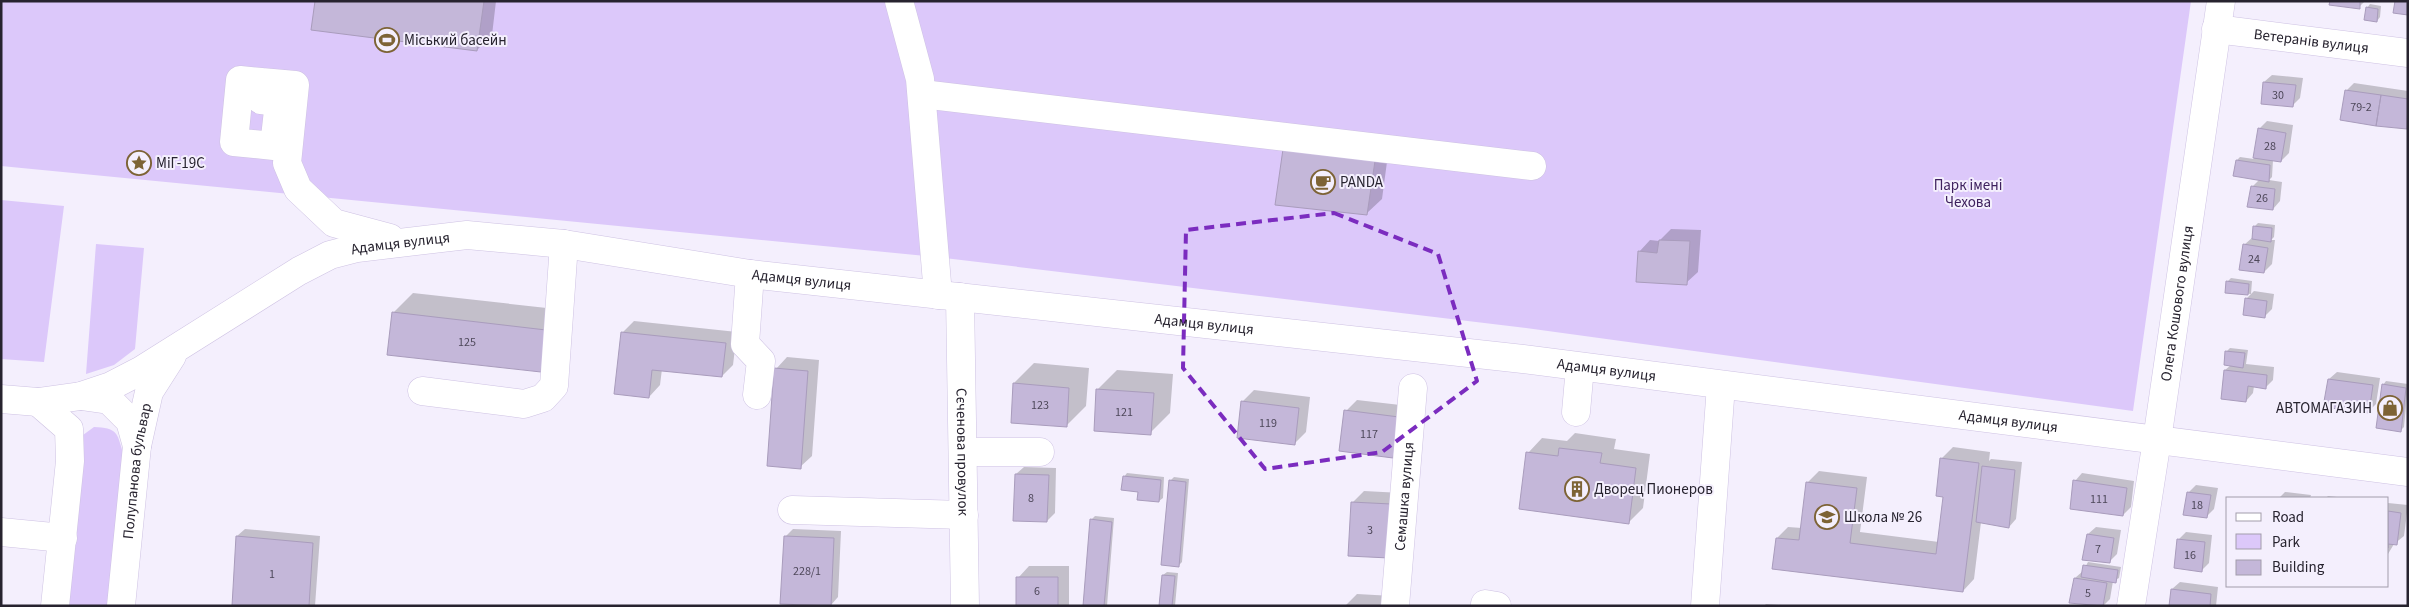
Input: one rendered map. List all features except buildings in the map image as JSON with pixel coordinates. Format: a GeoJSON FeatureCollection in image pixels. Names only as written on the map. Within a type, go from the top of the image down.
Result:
{"type":"FeatureCollection","features":[{"type":"Feature","properties":{"kind":"street","name":"Сєченова провулок"},"geometry":{"type":"LineString","coordinates":[[899,1],[920,79],[949,296],[964,452],[964,606]]}},
{"type":"Feature","properties":{"kind":"street","name":"Олега Кошового вулиця"},"geometry":{"type":"LineString","coordinates":[[2131,606],[2158,440],[2220,1]]}},
{"type":"Feature","properties":{"kind":"street","name":"Ветеранів вулиця"},"geometry":{"type":"LineString","coordinates":[[2216,29],[2408,53]]}},
{"type":"Feature","properties":{"kind":"street"},"geometry":{"type":"LineString","coordinates":[[262,82],[295,85],[287,163],[298,189],[334,223],[403,241]]}},
{"type":"Feature","properties":{"kind":"street"},"geometry":{"type":"LineString","coordinates":[[922,94],[1532,166]]}},
{"type":"Feature","properties":{"kind":"street"},"geometry":{"type":"LineString","coordinates":[[299,271],[327,240],[334,223]]}},
{"type":"Feature","properties":{"kind":"street","name":"Адамця вулиця"},"geometry":{"type":"LineString","coordinates":[[1,399],[38,402],[80,396],[110,386],[140,371],[299,271],[330,255],[357,248],[403,241],[467,235],[564,244],[750,274],[1580,367],[2408,472]]}},
{"type":"Feature","properties":{"kind":"street"},"geometry":{"type":"LineString","coordinates":[[422,391],[524,404],[543,398],[554,386],[564,244]]}},
{"type":"Feature","properties":{"kind":"street"},"geometry":{"type":"LineString","coordinates":[[750,274],[745,344],[761,361],[757,395]]}},
{"type":"Feature","properties":{"kind":"street","name":"Полупанова бульвар"},"geometry":{"type":"LineString","coordinates":[[121,606],[137,446],[149,392],[178,346]]}},
{"type":"Feature","properties":{"kind":"street"},"geometry":{"type":"LineString","coordinates":[[1576,412],[1580,367]]}},
{"type":"Feature","properties":{"kind":"street"},"geometry":{"type":"LineString","coordinates":[[1705,606],[1721,385]]}},
{"type":"Feature","properties":{"kind":"street","name":"Семашка вулиця"},"geometry":{"type":"LineString","coordinates":[[1395,606],[1413,388]]}},
{"type":"Feature","properties":{"kind":"street"},"geometry":{"type":"LineString","coordinates":[[80,396],[109,400],[130,421],[137,446]]}},
{"type":"Feature","properties":{"kind":"street"},"geometry":{"type":"LineString","coordinates":[[38,402],[69,429],[70,461],[55,606]]}},
{"type":"Feature","properties":{"kind":"street"},"geometry":{"type":"LineString","coordinates":[[964,452],[1040,452]]}},
{"type":"Feature","properties":{"kind":"street"},"geometry":{"type":"LineString","coordinates":[[792,510],[964,515]]}},
{"type":"Feature","properties":{"kind":"street"},"geometry":{"type":"LineString","coordinates":[[1,532],[63,538]]}},
{"type":"Feature","properties":{"kind":"highlighted area"},"geometry":{"type":"Polygon","coordinates":[[[1334,213],[1438,254],[1477,381],[1382,452],[1265,469],[1183,368],[1186,230],[1334,213]]]}},
{"type":"Feature","properties":{"kind":"green space","name":"Парк імені Чехова"},"geometry":{"type":"Polygon","coordinates":[[[1,1],[2191,1],[2133,411],[1526,328],[936,257],[1,166],[1,1]]]}},
{"type":"Feature","properties":{"kind":"green space"},"geometry":{"type":"Polygon","coordinates":[[[1,200],[64,206],[44,362],[1,359],[1,200]]]}},
{"type":"Feature","properties":{"kind":"green space"},"geometry":{"type":"Polygon","coordinates":[[[96,244],[144,248],[135,349],[114,365],[86,374],[96,244]]]}},
{"type":"Feature","properties":{"kind":"green space"},"geometry":{"type":"Polygon","coordinates":[[[94,427],[115,432],[123,453],[109,606],[67,606],[83,435],[94,427]]]}},
{"type":"Feature","properties":{"kind":"place","name":"Міський басейн"},"geometry":{"type":"Point","coordinates":[387,40]}},
{"type":"Feature","properties":{"kind":"place","name":"МіГ-19С"},"geometry":{"type":"Point","coordinates":[139,163]}},
{"type":"Feature","properties":{"kind":"place","name":"PANDA"},"geometry":{"type":"Point","coordinates":[1323,182]}},
{"type":"Feature","properties":{"kind":"place","name":"АВТОМАГАЗИН"},"geometry":{"type":"Point","coordinates":[2390,408]}},
{"type":"Feature","properties":{"kind":"place","name":"Дворец Пионеров"},"geometry":{"type":"Point","coordinates":[1577,489]}},
{"type":"Feature","properties":{"kind":"place","name":"Школа № 26"},"geometry":{"type":"Point","coordinates":[1827,517]}}]}
